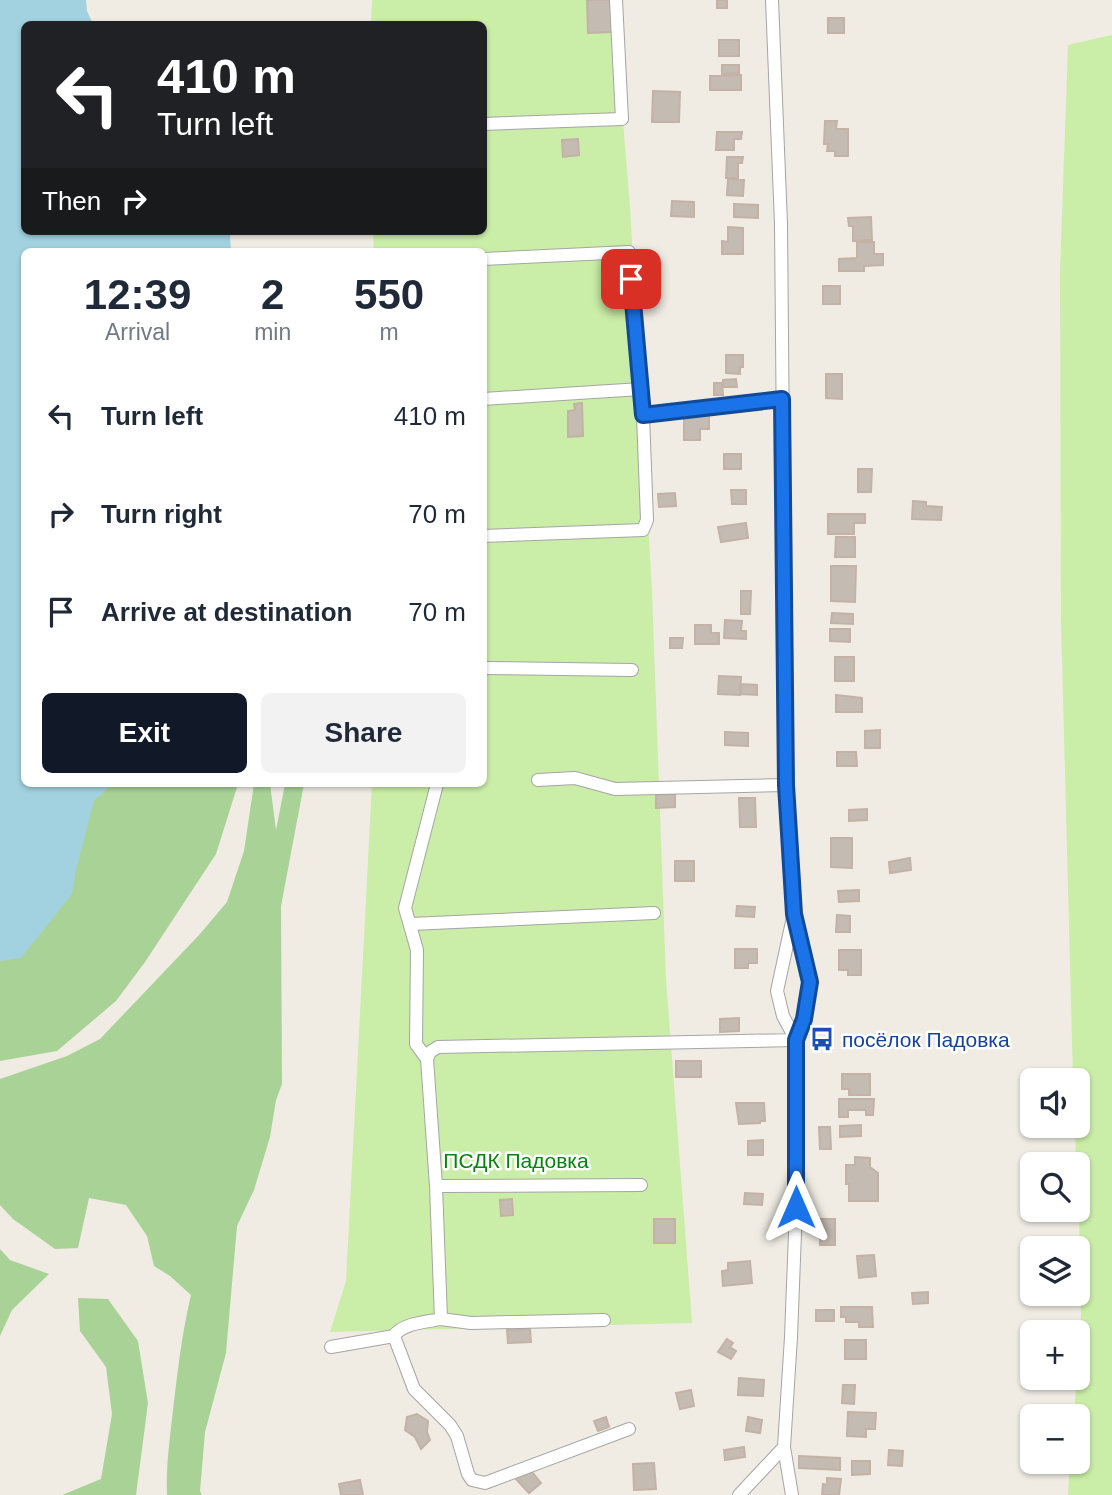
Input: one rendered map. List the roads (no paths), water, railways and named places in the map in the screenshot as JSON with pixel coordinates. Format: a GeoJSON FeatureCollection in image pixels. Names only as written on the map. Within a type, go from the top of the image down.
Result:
{"type":"FeatureCollection","features":[{"type":"Feature","properties":{"kind":"street"},"geometry":{"type":"LineString","coordinates":[[487,124],[622,119],[616,0]]}},
{"type":"Feature","properties":{"kind":"street"},"geometry":{"type":"LineString","coordinates":[[772,0],[781,223],[786,785],[794,914],[810,982],[804,1019],[796,1040],[795,1220],[784,1447],[792,1495]]}},
{"type":"Feature","properties":{"kind":"street"},"geometry":{"type":"LineString","coordinates":[[487,259],[629,252],[643,415],[647,520],[642,530],[487,536]]}},
{"type":"Feature","properties":{"kind":"street"},"geometry":{"type":"LineString","coordinates":[[487,399],[641,389]]}},
{"type":"Feature","properties":{"kind":"street"},"geometry":{"type":"LineString","coordinates":[[643,415],[782,399]]}},
{"type":"Feature","properties":{"kind":"street"},"geometry":{"type":"LineString","coordinates":[[487,668],[632,670]]}},
{"type":"Feature","properties":{"kind":"street"},"geometry":{"type":"LineString","coordinates":[[538,780],[575,778],[615,789],[786,785]]}},
{"type":"Feature","properties":{"kind":"street"},"geometry":{"type":"LineString","coordinates":[[427,1059],[416,1044],[417,950],[405,908],[436,787]]}},
{"type":"Feature","properties":{"kind":"street"},"geometry":{"type":"LineString","coordinates":[[411,923],[654,913]]}},
{"type":"Feature","properties":{"kind":"street"},"geometry":{"type":"LineString","coordinates":[[794,914],[778,991],[783,1016],[796,1040]]}},
{"type":"Feature","properties":{"kind":"street"},"geometry":{"type":"LineString","coordinates":[[441,1319],[436,1186],[427,1059],[430,1052],[438,1047],[796,1040]]}},
{"type":"Feature","properties":{"kind":"street"},"geometry":{"type":"LineString","coordinates":[[436,1186],[641,1185]]}},
{"type":"Feature","properties":{"kind":"street"},"geometry":{"type":"LineString","coordinates":[[604,1320],[471,1322],[441,1319],[404,1327],[397,1330],[394,1336],[414,1389],[450,1425],[457,1436],[468,1474],[471,1480],[478,1483],[485,1483],[629,1429]]}},
{"type":"Feature","properties":{"kind":"street"},"geometry":{"type":"LineString","coordinates":[[331,1347],[394,1336]]}},
{"type":"Feature","properties":{"kind":"street"},"geometry":{"type":"LineString","coordinates":[[739,1495],[784,1447]]}},
{"type":"Feature","properties":{"kind":"water"},"geometry":{"type":"Polygon","coordinates":[[[0,0],[86,0],[92,21],[21,21],[21,235],[230,235],[231,248],[21,248],[21,787],[109,787],[94,801],[72,894],[21,958],[0,961],[0,0]]]}},
{"type":"Feature","properties":{"kind":"place","name":"посёлок Падовка"},"geometry":{"type":"Point","coordinates":[822,1039]}},
{"type":"Feature","properties":{"kind":"park label","name":"ПСДК Падовка"},"geometry":{"type":"Point","coordinates":[516,1160]}}]}
